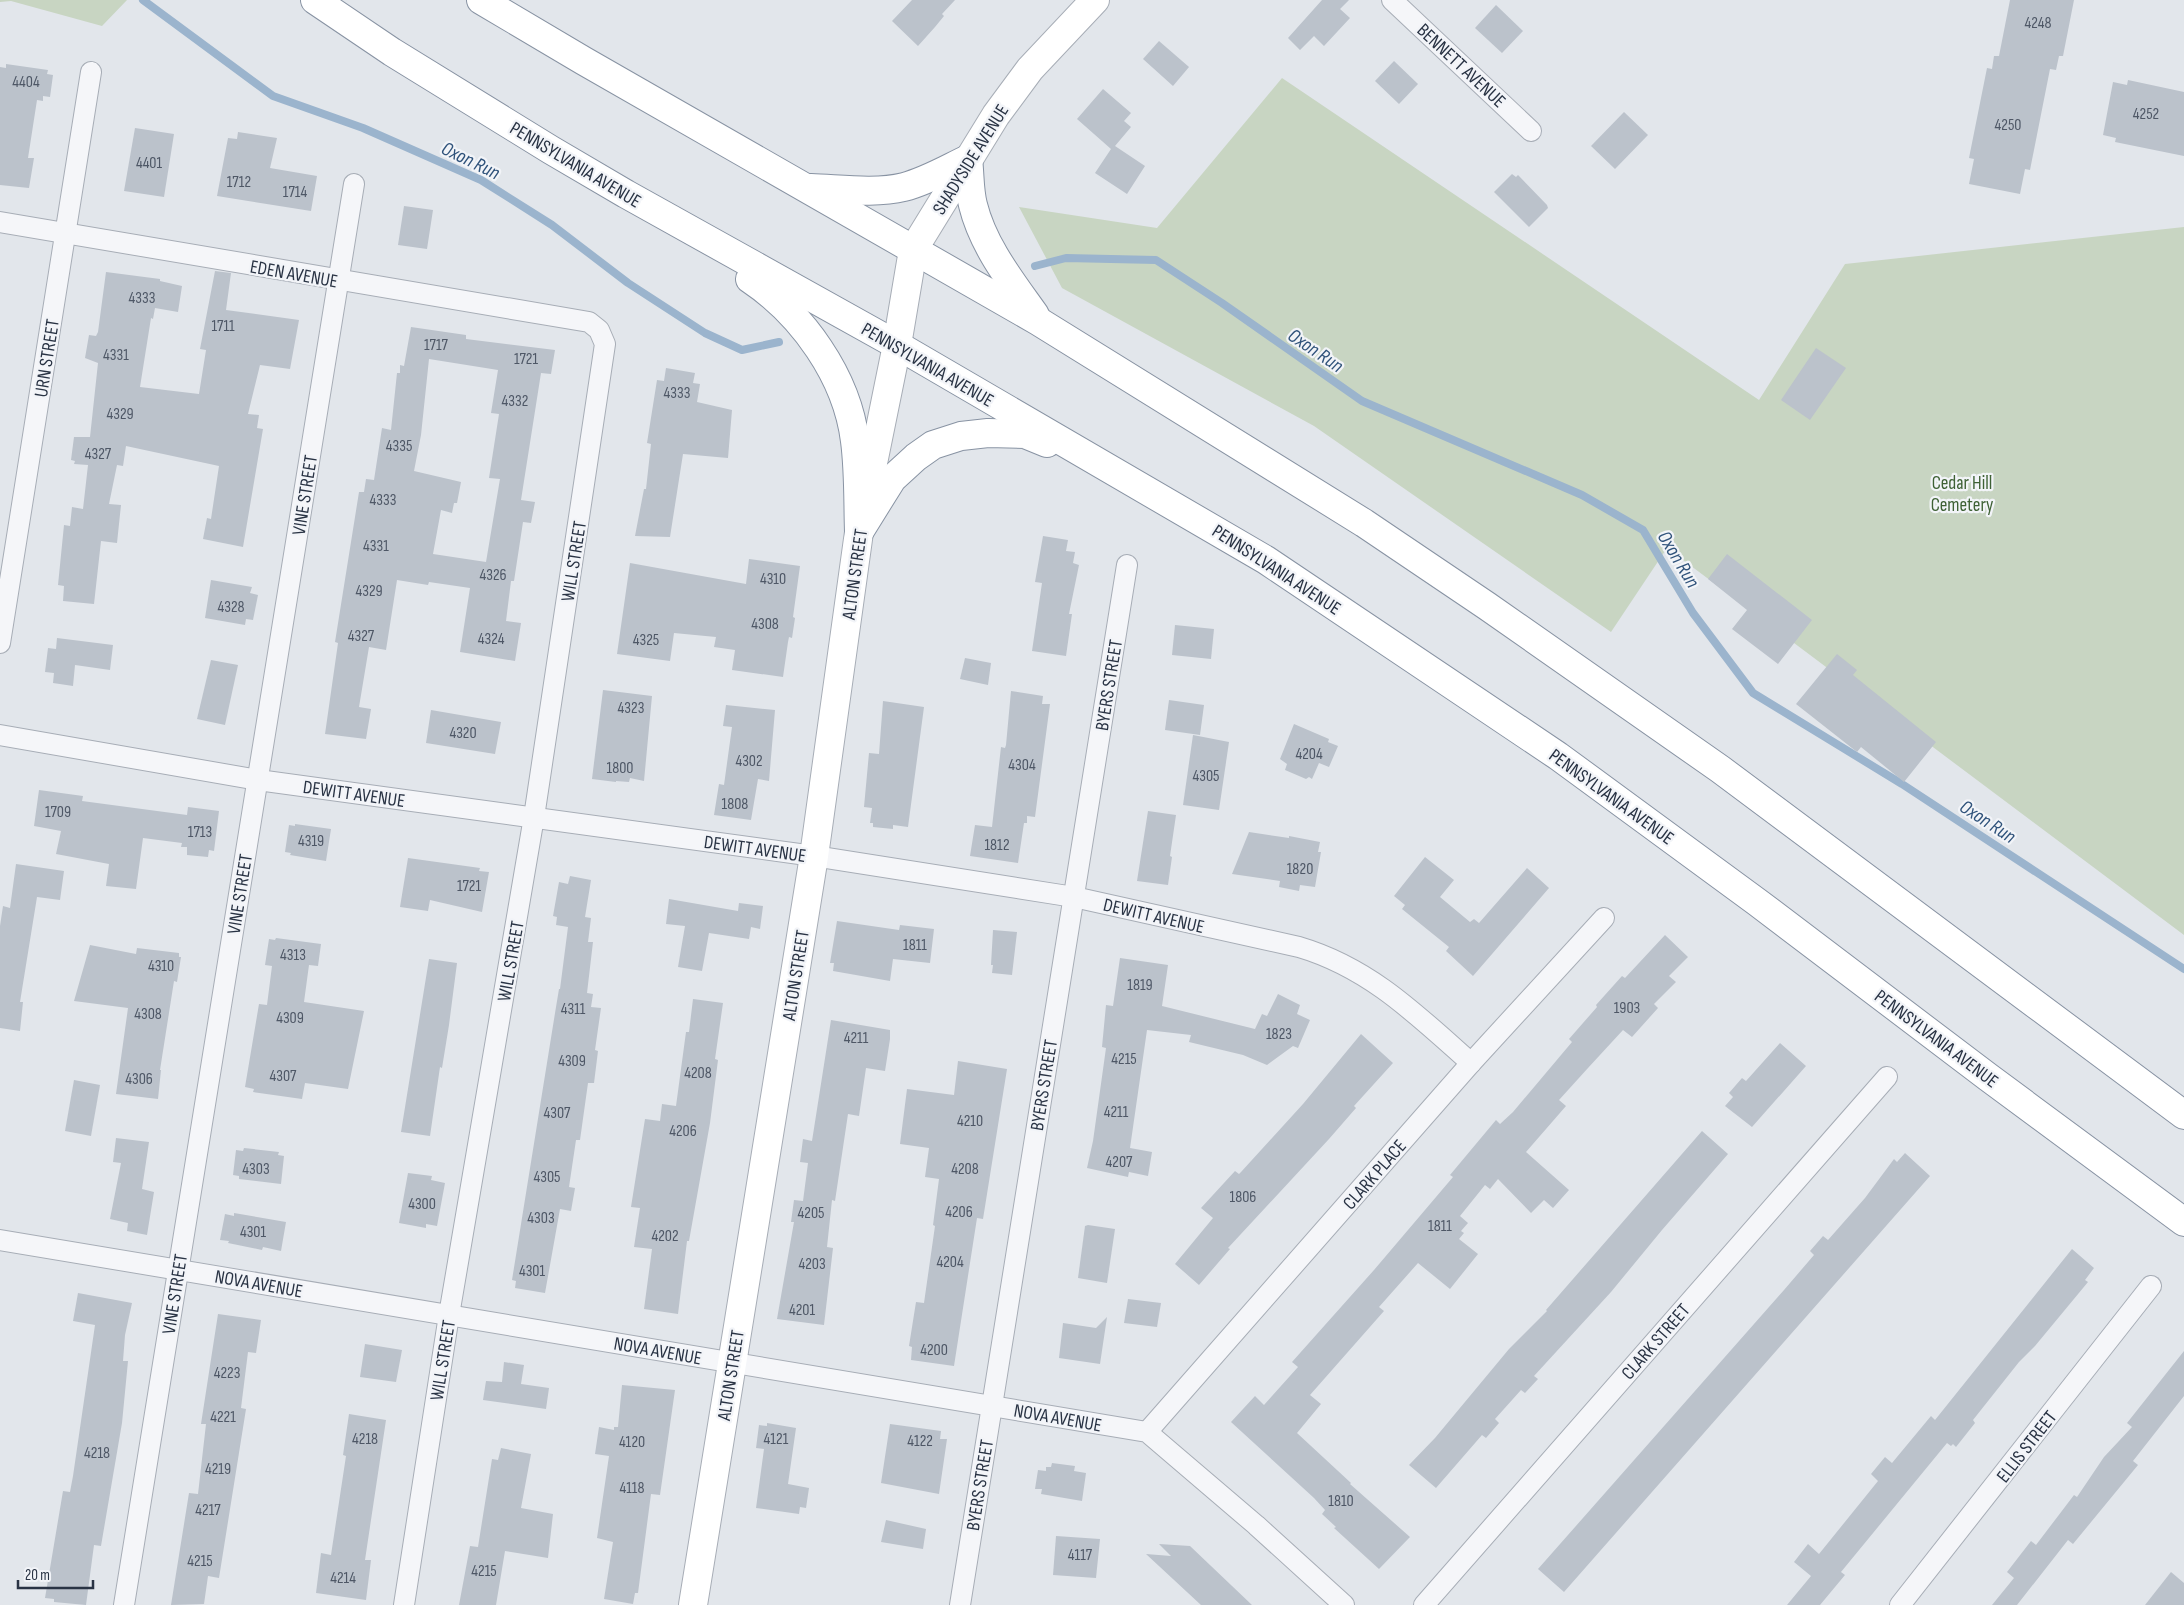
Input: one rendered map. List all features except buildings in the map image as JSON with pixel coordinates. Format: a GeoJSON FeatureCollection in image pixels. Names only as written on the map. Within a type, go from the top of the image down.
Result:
{"type":"FeatureCollection","features":[{"type":"Feature","properties":{"kind":"main road","name":"PENNSYLVANIA AVENUE"},"geometry":{"type":"LineString","coordinates":[[316,0],[392,52],[551,150],[626,194],[897,345],[1266,560],[1558,756],[1765,908],[1988,1077],[2184,1222]]}},
{"type":"Feature","properties":{"kind":"main road"},"geometry":{"type":"LineString","coordinates":[[481,0],[1038,321],[1364,523],[1487,606],[1720,769],[2184,1115]]}},
{"type":"Feature","properties":{"kind":"main road","name":"SHADYSIDE AVENUE"},"geometry":{"type":"LineString","coordinates":[[897,345],[913,250],[996,115],[1030,69],[1095,0]]}},
{"type":"Feature","properties":{"kind":"main road"},"geometry":{"type":"LineString","coordinates":[[551,150],[674,234],[752,280],[774,296],[806,332],[828,364],[840,390],[855,440],[859,532]]}},
{"type":"Feature","properties":{"kind":"main road"},"geometry":{"type":"LineString","coordinates":[[809,188],[875,189],[903,187],[932,178],[968,159],[973,204],[984,236],[998,262],[1038,321]]}},
{"type":"Feature","properties":{"kind":"main road","name":"ALTON STREET"},"geometry":{"type":"LineString","coordinates":[[693,1605],[814,856],[859,532],[897,345]]}},
{"type":"Feature","properties":{"kind":"main road"},"geometry":{"type":"LineString","coordinates":[[859,532],[892,479],[910,462],[933,445],[961,436],[988,433],[1025,434],[1120,474]]}},
{"type":"Feature","properties":{"kind":"street","name":"BENNETT AVENUE"},"geometry":{"type":"LineString","coordinates":[[1392,0],[1531,131]]}},
{"type":"Feature","properties":{"kind":"street","name":"URN STREET"},"geometry":{"type":"LineString","coordinates":[[0,644],[91,72]]}},
{"type":"Feature","properties":{"kind":"street","name":"VINE STREET"},"geometry":{"type":"LineString","coordinates":[[124,1605],[354,184]]}},
{"type":"Feature","properties":{"kind":"street","name":"EDEN AVENUE"},"geometry":{"type":"LineString","coordinates":[[0,222],[338,281],[589,322]]}},
{"type":"Feature","properties":{"kind":"street","name":"WILL STREET"},"geometry":{"type":"LineString","coordinates":[[404,1605],[449,1315],[534,817],[605,348],[601,334],[595,325],[589,322]]}},
{"type":"Feature","properties":{"kind":"street","name":"BYERS STREET"},"geometry":{"type":"LineString","coordinates":[[960,1605],[1127,565]]}},
{"type":"Feature","properties":{"kind":"street","name":"DEWITT AVENUE"},"geometry":{"type":"LineString","coordinates":[[0,735],[258,780],[814,856],[1074,897],[1299,947],[1327,955],[1374,981],[1471,1063]]}},
{"type":"Feature","properties":{"kind":"street","name":"CLARK PLACE"},"geometry":{"type":"LineString","coordinates":[[1147,1432],[1471,1063],[1604,918]]}},
{"type":"Feature","properties":{"kind":"street","name":"CLARK STREET"},"geometry":{"type":"LineString","coordinates":[[1424,1605],[1887,1077]]}},
{"type":"Feature","properties":{"kind":"street","name":"NOVA AVENUE"},"geometry":{"type":"LineString","coordinates":[[0,1240],[1147,1432]]}},
{"type":"Feature","properties":{"kind":"street","name":"ELLIS STREET"},"geometry":{"type":"LineString","coordinates":[[1900,1605],[2151,1286]]}},
{"type":"Feature","properties":{"kind":"street"},"geometry":{"type":"LineString","coordinates":[[1147,1432],[1256,1525],[1344,1605]]}},
{"type":"Feature","properties":{"kind":"green space"},"geometry":{"type":"Polygon","coordinates":[[[0,0],[127,0],[102,26],[11,1],[0,2],[0,0]]]}},
{"type":"Feature","properties":{"kind":"green space","name":"Cedar Hill Cemetery"},"geometry":{"type":"Polygon","coordinates":[[[1282,78],[1759,400],[1845,264],[2184,227],[2184,935],[1667,548],[1611,632],[1314,426],[1062,288],[1019,207],[1157,228],[1282,78]]]}},
{"type":"Feature","properties":{"kind":"waterway","name":"Oxon Run"},"geometry":{"type":"LineString","coordinates":[[143,0],[273,96],[363,128],[481,180],[552,225],[628,283],[705,333],[742,350],[779,342]]}},
{"type":"Feature","properties":{"kind":"waterway","name":"Oxon Run"},"geometry":{"type":"LineString","coordinates":[[1035,266],[1066,258],[1156,260],[1222,303],[1362,401],[1582,495],[1643,530],[1693,613],[1753,693],[1902,784],[2184,969]]}}]}
